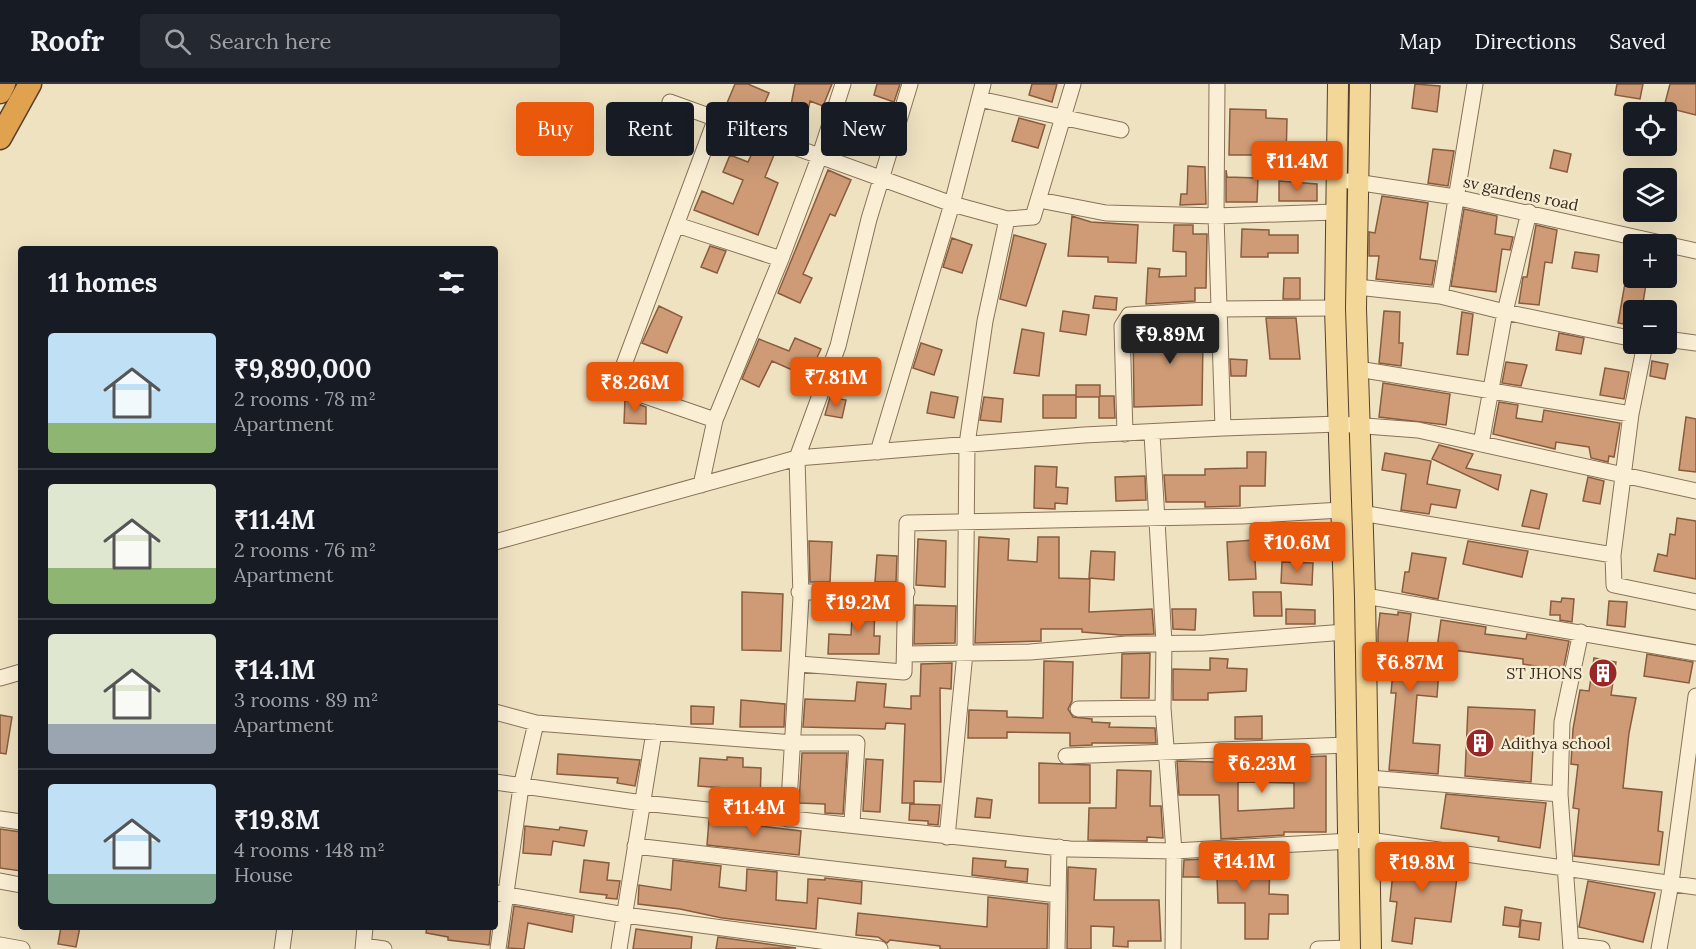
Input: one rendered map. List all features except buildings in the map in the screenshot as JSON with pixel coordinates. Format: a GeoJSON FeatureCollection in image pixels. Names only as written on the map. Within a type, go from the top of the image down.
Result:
{"type":"FeatureCollection","features":[{"type":"Feature","properties":{"kind":"highway"},"geometry":{"type":"LineString","coordinates":[[0,92],[4,84]]}},
{"type":"Feature","properties":{"kind":"highway"},"geometry":{"type":"LineString","coordinates":[[0,138],[30,84]]}},
{"type":"Feature","properties":{"kind":"main road"},"geometry":{"type":"LineString","coordinates":[[1338,84],[1335,308],[1345,632],[1350,949]]}},
{"type":"Feature","properties":{"kind":"main road"},"geometry":{"type":"LineString","coordinates":[[1360,84],[1358,369],[1365,596],[1371,949]]}},
{"type":"Feature","properties":{"kind":"street"},"geometry":{"type":"LineString","coordinates":[[701,485],[715,420],[781,259],[820,155],[843,84]]}},
{"type":"Feature","properties":{"kind":"street"},"geometry":{"type":"LineString","coordinates":[[788,819],[799,664],[797,459],[838,346],[882,176],[910,84]]}},
{"type":"Feature","properties":{"kind":"street"},"geometry":{"type":"LineString","coordinates":[[809,151],[882,176],[952,204],[1007,219],[1033,217],[1061,115],[1073,84]]}},
{"type":"Feature","properties":{"kind":"street"},"geometry":{"type":"LineString","coordinates":[[1217,84],[1216,216],[1221,309],[1223,428]]}},
{"type":"Feature","properties":{"kind":"street"},"geometry":{"type":"LineString","coordinates":[[1440,296],[1475,84]]}},
{"type":"Feature","properties":{"kind":"street"},"geometry":{"type":"LineString","coordinates":[[878,452],[952,204],[981,92],[1120,130]]}},
{"type":"Feature","properties":{"kind":"street"},"geometry":{"type":"LineString","coordinates":[[706,145],[616,386],[715,420]]}},
{"type":"Feature","properties":{"kind":"street","name":"sv gardens road"},"geometry":{"type":"LineString","coordinates":[[1337,180],[1358,181],[1455,197],[1696,251]]}},
{"type":"Feature","properties":{"kind":"street"},"geometry":{"type":"LineString","coordinates":[[1039,200],[1106,213],[1216,216],[1335,212]]}},
{"type":"Feature","properties":{"kind":"street"},"geometry":{"type":"LineString","coordinates":[[1480,444],[1505,312],[1529,212]]}},
{"type":"Feature","properties":{"kind":"street"},"geometry":{"type":"LineString","coordinates":[[946,837],[965,653],[967,444],[985,321],[1007,219]]}},
{"type":"Feature","properties":{"kind":"street"},"geometry":{"type":"LineString","coordinates":[[677,225],[781,259]]}},
{"type":"Feature","properties":{"kind":"street"},"geometry":{"type":"LineString","coordinates":[[1357,287],[1440,296],[1623,337]]}},
{"type":"Feature","properties":{"kind":"street"},"geometry":{"type":"LineString","coordinates":[[1125,434],[1122,326],[1130,315],[1221,309],[1335,308]]}},
{"type":"Feature","properties":{"kind":"street"},"geometry":{"type":"LineString","coordinates":[[1677,340],[1696,343]]}},
{"type":"Feature","properties":{"kind":"street"},"geometry":{"type":"LineString","coordinates":[[1643,354],[1631,414],[1625,476],[1613,555],[1614,585],[1696,602]]}},
{"type":"Feature","properties":{"kind":"street"},"geometry":{"type":"LineString","coordinates":[[1358,369],[1631,414]]}},
{"type":"Feature","properties":{"kind":"street"},"geometry":{"type":"LineString","coordinates":[[498,541],[797,459],[967,444],[1223,428],[1360,424],[1418,430],[1696,491]]}},
{"type":"Feature","properties":{"kind":"street"},"geometry":{"type":"LineString","coordinates":[[1152,434],[1164,643],[1163,708],[1174,851],[1173,949]]}},
{"type":"Feature","properties":{"kind":"street"},"geometry":{"type":"LineString","coordinates":[[799,664],[904,672],[907,523],[965,524],[1341,510]]}},
{"type":"Feature","properties":{"kind":"street"},"geometry":{"type":"LineString","coordinates":[[1361,513],[1613,555]]}},
{"type":"Feature","properties":{"kind":"street"},"geometry":{"type":"LineString","coordinates":[[799,592],[907,592]]}},
{"type":"Feature","properties":{"kind":"street"},"geometry":{"type":"LineString","coordinates":[[1365,596],[1696,653]]}},
{"type":"Feature","properties":{"kind":"street"},"geometry":{"type":"LineString","coordinates":[[906,654],[1030,652],[1345,632]]}},
{"type":"Feature","properties":{"kind":"street"},"geometry":{"type":"LineString","coordinates":[[1581,632],[1562,722],[1560,794],[1564,869],[1571,947],[1602,949]]}},
{"type":"Feature","properties":{"kind":"street"},"geometry":{"type":"LineString","coordinates":[[0,678],[18,673]]}},
{"type":"Feature","properties":{"kind":"street"},"geometry":{"type":"LineString","coordinates":[[1659,949],[1671,883],[1696,696]]}},
{"type":"Feature","properties":{"kind":"street"},"geometry":{"type":"LineString","coordinates":[[1078,709],[1163,708]]}},
{"type":"Feature","properties":{"kind":"street"},"geometry":{"type":"LineString","coordinates":[[498,713],[536,723],[794,743],[857,743],[852,823]]}},
{"type":"Feature","properties":{"kind":"street"},"geometry":{"type":"LineString","coordinates":[[498,949],[501,894],[521,787],[536,723]]}},
{"type":"Feature","properties":{"kind":"street"},"geometry":{"type":"LineString","coordinates":[[619,949],[654,732]]}},
{"type":"Feature","properties":{"kind":"street"},"geometry":{"type":"LineString","coordinates":[[1066,756],[1167,754],[1347,745]]}},
{"type":"Feature","properties":{"kind":"street"},"geometry":{"type":"LineString","coordinates":[[1369,778],[1560,794]]}},
{"type":"Feature","properties":{"kind":"street"},"geometry":{"type":"LineString","coordinates":[[498,783],[643,803],[788,819],[852,823],[946,837],[1059,847],[1174,851],[1369,840],[1696,887]]}},
{"type":"Feature","properties":{"kind":"street"},"geometry":{"type":"LineString","coordinates":[[0,819],[18,822]]}},
{"type":"Feature","properties":{"kind":"street"},"geometry":{"type":"LineString","coordinates":[[635,846],[1058,895]]}},
{"type":"Feature","properties":{"kind":"street"},"geometry":{"type":"LineString","coordinates":[[1057,949],[1059,847]]}},
{"type":"Feature","properties":{"kind":"street"},"geometry":{"type":"LineString","coordinates":[[0,881],[18,884]]}},
{"type":"Feature","properties":{"kind":"street"},"geometry":{"type":"LineString","coordinates":[[501,894],[625,915],[880,949]]}},
{"type":"Feature","properties":{"kind":"street"},"geometry":{"type":"LineString","coordinates":[[282,949],[285,930]]}},
{"type":"Feature","properties":{"kind":"street"},"geometry":{"type":"LineString","coordinates":[[366,930],[364,948],[384,949]]}},
{"type":"Feature","properties":{"kind":"street"},"geometry":{"type":"LineString","coordinates":[[0,945],[22,949]]}},
{"type":"Feature","properties":{"kind":"street"},"geometry":{"type":"LineString","coordinates":[[1318,949],[1350,949]]}},
{"type":"Feature","properties":{"kind":"place","name":"ST JHONS"},"geometry":{"type":"Point","coordinates":[1603,673]}},
{"type":"Feature","properties":{"kind":"place","name":"Adithya school"},"geometry":{"type":"Point","coordinates":[1480,743]}}]}
